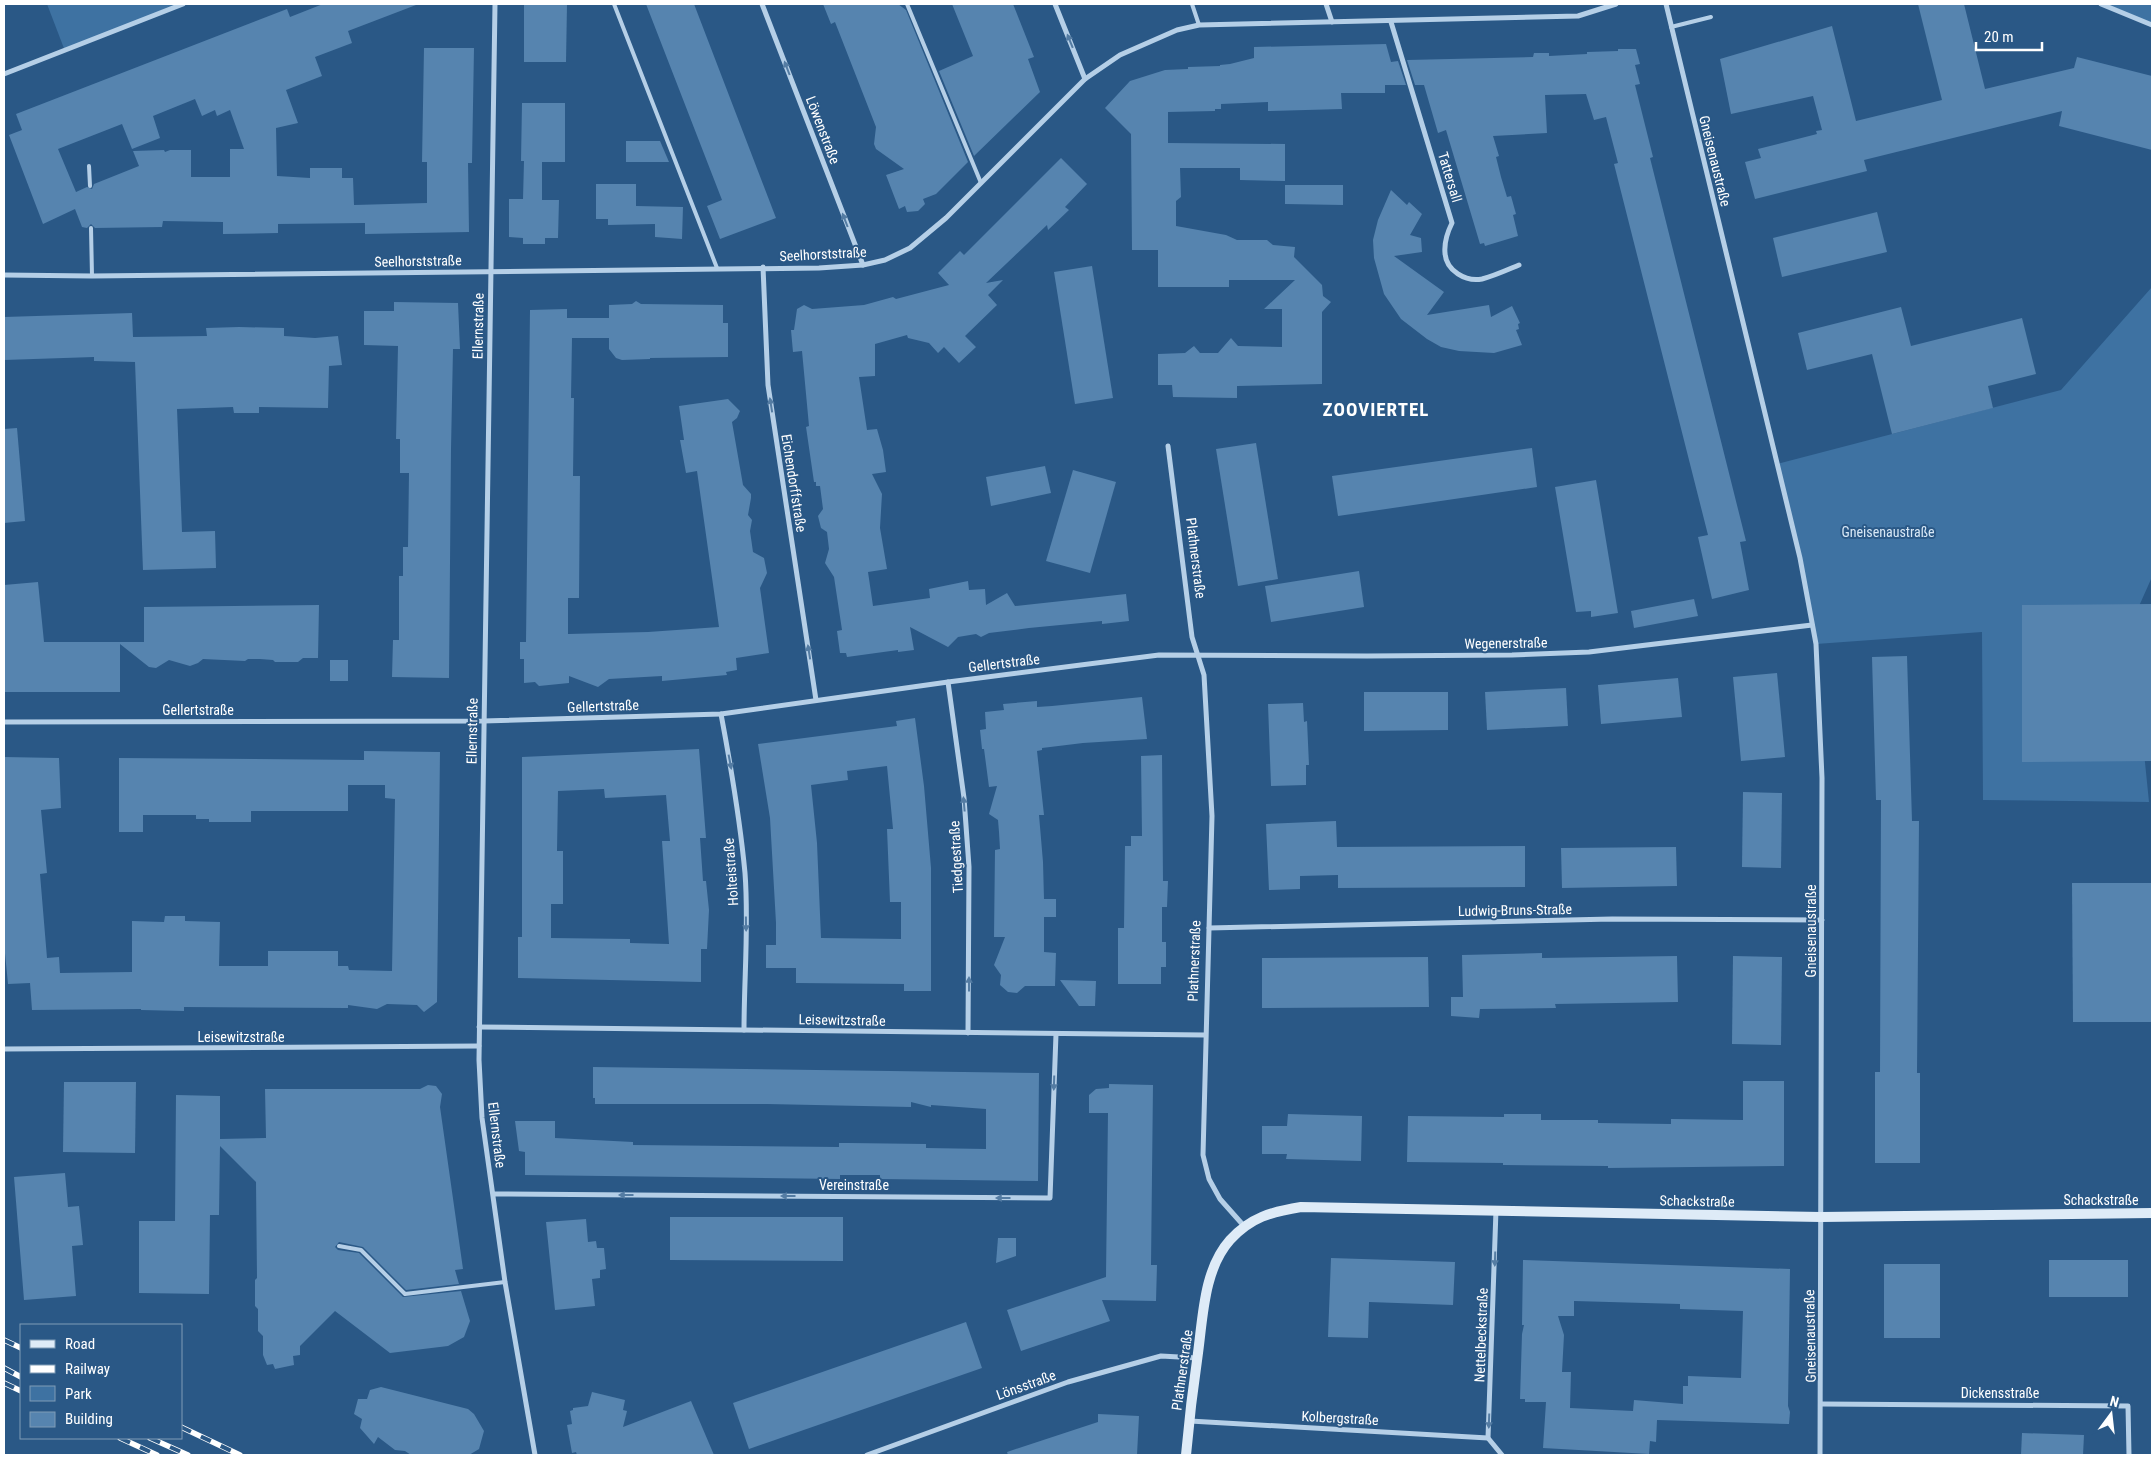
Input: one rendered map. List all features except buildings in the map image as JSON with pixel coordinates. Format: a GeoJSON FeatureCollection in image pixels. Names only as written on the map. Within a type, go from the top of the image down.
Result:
{"type":"FeatureCollection","features":[{"type":"Feature","properties":{"kind":"street"},"geometry":{"type":"LineString","coordinates":[[4,74],[183,4]]}},
{"type":"Feature","properties":{"kind":"street","name":"Ellernstraße"},"geometry":{"type":"LineString","coordinates":[[495,4],[479,1046],[482,1118],[505,1282],[535,1455]]}},
{"type":"Feature","properties":{"kind":"street","name":"Löwenstraße"},"geometry":{"type":"LineString","coordinates":[[762,4],[863,265]]}},
{"type":"Feature","properties":{"kind":"street"},"geometry":{"type":"LineString","coordinates":[[1055,4],[1085,79]]}},
{"type":"Feature","properties":{"kind":"street"},"geometry":{"type":"LineString","coordinates":[[1326,4],[1332,22]]}},
{"type":"Feature","properties":{"kind":"street","name":"Seelhorststraße"},"geometry":{"type":"LineString","coordinates":[[4,275],[92,276],[763,267],[819,268],[863,265],[885,260],[910,248],[946,218],[1085,79],[1120,55],[1177,30],[1200,25],[1392,22],[1578,16],[1614,4]]}},
{"type":"Feature","properties":{"kind":"street","name":"Gneisenaustraße"},"geometry":{"type":"LineString","coordinates":[[1666,4],[1800,558],[1816,644],[1822,778],[1820,1217],[1822,1404],[1820,1455]]}},
{"type":"Feature","properties":{"kind":"street"},"geometry":{"type":"LineString","coordinates":[[2101,4],[2152,26]]}},
{"type":"Feature","properties":{"kind":"street","name":"Tattersall"},"geometry":{"type":"LineString","coordinates":[[1392,22],[1452,223],[1446,235],[1445,255],[1452,269],[1462,278],[1480,279],[1519,265]]}},
{"type":"Feature","properties":{"kind":"street","name":"Eichendorffstraße"},"geometry":{"type":"LineString","coordinates":[[763,267],[768,385],[816,700]]}},
{"type":"Feature","properties":{"kind":"street","name":"Plathnerstraße"},"geometry":{"type":"LineString","coordinates":[[1168,446],[1192,637],[1204,675],[1212,816],[1203,1155],[1212,1186],[1220,1199],[1244,1226],[1229,1242],[1216,1263],[1209,1281],[1197,1358],[1186,1455]]}},
{"type":"Feature","properties":{"kind":"street","name":"Wegenerstraße"},"geometry":{"type":"LineString","coordinates":[[1198,655],[1367,656],[1589,652],[1812,625]]}},
{"type":"Feature","properties":{"kind":"street","name":"Gellertstraße"},"geometry":{"type":"LineString","coordinates":[[4,722],[483,721],[721,714],[1159,655],[1198,655]]}},
{"type":"Feature","properties":{"kind":"street","name":"Tiedgestraße"},"geometry":{"type":"LineString","coordinates":[[948,682],[964,798],[969,867],[968,1033]]}},
{"type":"Feature","properties":{"kind":"street","name":"Holteistraße"},"geometry":{"type":"LineString","coordinates":[[721,714],[734,780],[745,874],[744,1030]]}},
{"type":"Feature","properties":{"kind":"street","name":"Ludwig-Bruns-Straße"},"geometry":{"type":"LineString","coordinates":[[1209,928],[1612,919],[1822,920]]}},
{"type":"Feature","properties":{"kind":"street","name":"Leisewitzstraße"},"geometry":{"type":"LineString","coordinates":[[479,1027],[1205,1035]]}},
{"type":"Feature","properties":{"kind":"street","name":"Vereinstraße"},"geometry":{"type":"LineString","coordinates":[[494,1194],[1050,1198],[1056,1034]]}},
{"type":"Feature","properties":{"kind":"street","name":"Leisewitzstraße"},"geometry":{"type":"LineString","coordinates":[[4,1049],[479,1046]]}},
{"type":"Feature","properties":{"kind":"street","name":"Schackstraße"},"geometry":{"type":"LineString","coordinates":[[1244,1226],[1266,1214],[1301,1207],[1820,1217],[2152,1213]]}},
{"type":"Feature","properties":{"kind":"street","name":"Nettelbeckstraße"},"geometry":{"type":"LineString","coordinates":[[1488,1438],[1496,1210]]}},
{"type":"Feature","properties":{"kind":"street","name":"Lönsstraße"},"geometry":{"type":"LineString","coordinates":[[867,1455],[1068,1382],[1161,1356],[1197,1358]]}},
{"type":"Feature","properties":{"kind":"street","name":"Dickensstraße"},"geometry":{"type":"LineString","coordinates":[[1822,1404],[2128,1406],[2129,1455]]}},
{"type":"Feature","properties":{"kind":"street","name":"Kolbergstraße"},"geometry":{"type":"LineString","coordinates":[[1189,1421],[1488,1438]]}},
{"type":"Feature","properties":{"kind":"street"},"geometry":{"type":"LineString","coordinates":[[1488,1438],[1502,1455]]}},
{"type":"Feature","properties":{"kind":"lane"},"geometry":{"type":"LineString","coordinates":[[614,4],[716,268]]}},
{"type":"Feature","properties":{"kind":"lane"},"geometry":{"type":"LineString","coordinates":[[908,4],[981,184]]}},
{"type":"Feature","properties":{"kind":"lane"},"geometry":{"type":"LineString","coordinates":[[1192,4],[1200,25]]}},
{"type":"Feature","properties":{"kind":"lane"},"geometry":{"type":"LineString","coordinates":[[1671,27],[1711,17]]}},
{"type":"Feature","properties":{"kind":"lane"},"geometry":{"type":"LineString","coordinates":[[89,166],[90,186]]}},
{"type":"Feature","properties":{"kind":"lane"},"geometry":{"type":"LineString","coordinates":[[91,228],[92,276]]}},
{"type":"Feature","properties":{"kind":"lane"},"geometry":{"type":"LineString","coordinates":[[339,1246],[361,1250],[405,1294],[505,1282]]}},
{"type":"Feature","properties":{"kind":"green space"},"geometry":{"type":"Polygon","coordinates":[[[47,4],[183,4],[65,51],[47,4]]]}},
{"type":"Feature","properties":{"kind":"green space"},"geometry":{"type":"Polygon","coordinates":[[[2101,4],[2152,4],[2152,25],[2101,4]]]}},
{"type":"Feature","properties":{"kind":"green space"},"geometry":{"type":"Polygon","coordinates":[[[2152,287],[2152,577],[2131,624],[2149,802],[1983,800],[1982,632],[1816,644],[1800,558],[1777,464],[2061,390],[2152,287]]]}},
{"type":"Feature","properties":{"kind":"railway"},"geometry":{"type":"LineString","coordinates":[[4,1340],[20,1348]]}},
{"type":"Feature","properties":{"kind":"railway"},"geometry":{"type":"LineString","coordinates":[[4,1368],[20,1376]]}},
{"type":"Feature","properties":{"kind":"railway"},"geometry":{"type":"LineString","coordinates":[[4,1383],[20,1391]]}},
{"type":"Feature","properties":{"kind":"railway"},"geometry":{"type":"LineString","coordinates":[[182,1427],[240,1455]]}},
{"type":"Feature","properties":{"kind":"railway"},"geometry":{"type":"LineString","coordinates":[[122,1439],[157,1455]]}},
{"type":"Feature","properties":{"kind":"railway"},"geometry":{"type":"LineString","coordinates":[[152,1439],[188,1455]]}},
{"type":"Feature","properties":{"kind":"district","name":"ZOOVIERTEL"},"geometry":{"type":"Point","coordinates":[1376,409]}}]}
